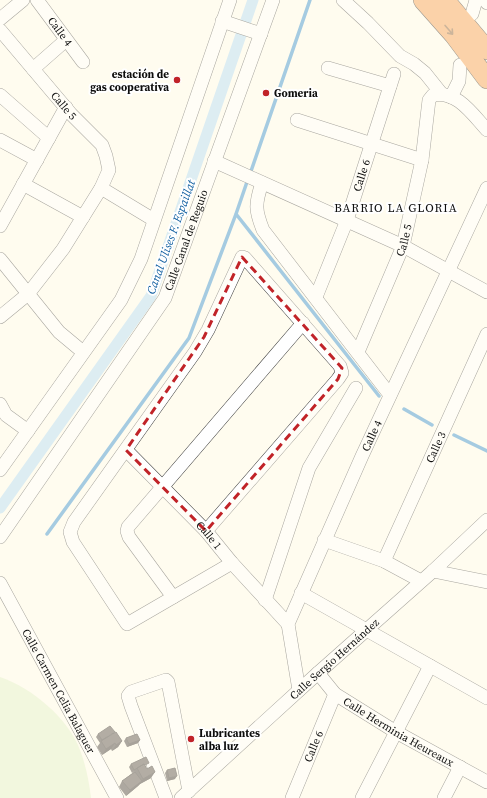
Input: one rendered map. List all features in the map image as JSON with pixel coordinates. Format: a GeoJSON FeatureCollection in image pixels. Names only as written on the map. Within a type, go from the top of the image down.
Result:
{"type":"FeatureCollection","features":[{"type":"Feature","properties":{"kind":"highway"},"geometry":{"type":"LineString","coordinates":[[423,0],[454,35],[487,79]]}},
{"type":"Feature","properties":{"kind":"highway"},"geometry":{"type":"LineString","coordinates":[[445,0],[487,50]]}},
{"type":"Feature","properties":{"kind":"street"},"geometry":{"type":"LineString","coordinates":[[0,20],[22,0]]}},
{"type":"Feature","properties":{"kind":"street","name":"Calle 4"},"geometry":{"type":"LineString","coordinates":[[37,0],[83,62]]}},
{"type":"Feature","properties":{"kind":"street"},"geometry":{"type":"LineString","coordinates":[[0,470],[121,300],[141,259],[226,22],[230,0]]}},
{"type":"Feature","properties":{"kind":"street","name":"Calle Canal de Reguio"},"geometry":{"type":"LineString","coordinates":[[0,536],[162,303],[171,284],[257,33],[273,0]]}},
{"type":"Feature","properties":{"kind":"street"},"geometry":{"type":"LineString","coordinates":[[343,0],[400,56],[414,64],[425,73],[446,95],[462,104],[487,130]]}},
{"type":"Feature","properties":{"kind":"street"},"geometry":{"type":"LineString","coordinates":[[472,14],[476,0]]}},
{"type":"Feature","properties":{"kind":"street"},"geometry":{"type":"LineString","coordinates":[[226,22],[257,33]]}},
{"type":"Feature","properties":{"kind":"street","name":"Calle 5"},"geometry":{"type":"LineString","coordinates":[[0,30],[66,107],[102,146],[109,170],[101,188],[63,249],[28,294],[0,317]]}},
{"type":"Feature","properties":{"kind":"street"},"geometry":{"type":"LineString","coordinates":[[33,69],[66,40]]}},
{"type":"Feature","properties":{"kind":"street"},"geometry":{"type":"LineString","coordinates":[[446,95],[459,81],[460,65]]}},
{"type":"Feature","properties":{"kind":"street","name":"Calle 6"},"geometry":{"type":"LineString","coordinates":[[316,297],[347,220],[392,80],[328,68]]}},
{"type":"Feature","properties":{"kind":"street","name":"Calle 5"},"geometry":{"type":"LineString","coordinates":[[358,352],[403,246],[422,160],[429,100],[433,94],[446,95]]}},
{"type":"Feature","properties":{"kind":"street"},"geometry":{"type":"LineString","coordinates":[[0,95],[49,138]]}},
{"type":"Feature","properties":{"kind":"street"},"geometry":{"type":"LineString","coordinates":[[0,226],[66,107]]}},
{"type":"Feature","properties":{"kind":"street"},"geometry":{"type":"LineString","coordinates":[[298,120],[422,160]]}},
{"type":"Feature","properties":{"kind":"street"},"geometry":{"type":"LineString","coordinates":[[0,140],[37,160]]}},
{"type":"Feature","properties":{"kind":"street"},"geometry":{"type":"LineString","coordinates":[[214,161],[403,246],[487,292]]}},
{"type":"Feature","properties":{"kind":"street"},"geometry":{"type":"LineString","coordinates":[[258,181],[256,213],[263,230],[390,395]]}},
{"type":"Feature","properties":{"kind":"street"},"geometry":{"type":"LineString","coordinates":[[24,184],[82,217]]}},
{"type":"Feature","properties":{"kind":"street"},"geometry":{"type":"LineString","coordinates":[[101,188],[154,220]]}},
{"type":"Feature","properties":{"kind":"street","name":"Calle 4"},"geometry":{"type":"LineString","coordinates":[[288,624],[324,540],[390,395],[487,188]]}},
{"type":"Feature","properties":{"kind":"street"},"geometry":{"type":"LineString","coordinates":[[206,531],[342,374],[342,368],[245,258],[242,257],[204,337],[191,358],[74,522],[70,530],[73,542],[127,624],[232,563]]}},
{"type":"Feature","properties":{"kind":"street"},"geometry":{"type":"LineString","coordinates":[[0,259],[59,332],[83,352]]}},
{"type":"Feature","properties":{"kind":"street"},"geometry":{"type":"LineString","coordinates":[[173,597],[129,537],[127,531],[129,526],[303,323]]}},
{"type":"Feature","properties":{"kind":"street","name":"Calle 3"},"geometry":{"type":"LineString","coordinates":[[384,561],[487,334]]}},
{"type":"Feature","properties":{"kind":"street"},"geometry":{"type":"LineString","coordinates":[[265,600],[308,468],[356,388]]}},
{"type":"Feature","properties":{"kind":"street"},"geometry":{"type":"LineString","coordinates":[[0,404],[6,415],[28,431]]}},
{"type":"Feature","properties":{"kind":"street","name":"Calle 1"},"geometry":{"type":"LineString","coordinates":[[126,450],[164,486],[206,531],[232,563],[288,624]]}},
{"type":"Feature","properties":{"kind":"street","name":"Calle Sergio Hernández"},"geometry":{"type":"LineString","coordinates":[[185,795],[299,690],[433,571],[487,520]]}},
{"type":"Feature","properties":{"kind":"street"},"geometry":{"type":"LineString","coordinates":[[324,540],[384,561],[421,581]]}},
{"type":"Feature","properties":{"kind":"street"},"geometry":{"type":"LineString","coordinates":[[433,571],[487,582]]}},
{"type":"Feature","properties":{"kind":"street","name":"Calle Carmen Celia Balaguer"},"geometry":{"type":"LineString","coordinates":[[0,584],[117,798]]}},
{"type":"Feature","properties":{"kind":"street"},"geometry":{"type":"LineString","coordinates":[[301,593],[487,698]]}},
{"type":"Feature","properties":{"kind":"street"},"geometry":{"type":"LineString","coordinates":[[288,624],[299,690]]}},
{"type":"Feature","properties":{"kind":"street"},"geometry":{"type":"LineString","coordinates":[[362,798],[430,666]]}},
{"type":"Feature","properties":{"kind":"street","name":"Calle Herminia Heureaux"},"geometry":{"type":"LineString","coordinates":[[318,673],[334,694],[396,732],[487,782]]}},
{"type":"Feature","properties":{"kind":"street"},"geometry":{"type":"LineString","coordinates":[[166,798],[128,696],[131,692],[166,680],[168,682],[185,795]]}},
{"type":"Feature","properties":{"kind":"street","name":"Calle 6"},"geometry":{"type":"LineString","coordinates":[[292,798],[334,694]]}},
{"type":"Feature","properties":{"kind":"street"},"geometry":{"type":"LineString","coordinates":[[444,798],[460,767]]}},
{"type":"Feature","properties":{"kind":"highlighted area"},"geometry":{"type":"Polygon","coordinates":[[[242,257],[342,368],[338,379],[206,531],[126,450],[204,337],[242,257]]]}},
{"type":"Feature","properties":{"kind":"green space"},"geometry":{"type":"Polygon","coordinates":[[[0,677],[36,696],[58,716],[67,727],[80,750],[87,774],[91,798],[0,798],[0,677]]]}},
{"type":"Feature","properties":{"kind":"building"},"geometry":{"type":"Polygon","coordinates":[[[110,726],[115,732],[102,740],[98,734],[110,726]]]}},
{"type":"Feature","properties":{"kind":"building"},"geometry":{"type":"Polygon","coordinates":[[[116,732],[122,741],[116,745],[115,743],[106,749],[101,741],[116,732]]]}},
{"type":"Feature","properties":{"kind":"building"},"geometry":{"type":"Polygon","coordinates":[[[137,734],[140,740],[129,744],[126,738],[137,734]]]}},
{"type":"Feature","properties":{"kind":"building"},"geometry":{"type":"Polygon","coordinates":[[[146,757],[149,763],[144,764],[134,770],[131,764],[146,757]]]}},
{"type":"Feature","properties":{"kind":"building"},"geometry":{"type":"Polygon","coordinates":[[[144,764],[147,769],[152,766],[155,772],[143,779],[137,768],[144,764]]]}},
{"type":"Feature","properties":{"kind":"building"},"geometry":{"type":"Polygon","coordinates":[[[175,768],[177,776],[169,778],[167,770],[175,768]]]}},
{"type":"Feature","properties":{"kind":"building"},"geometry":{"type":"Polygon","coordinates":[[[135,772],[142,781],[130,790],[122,781],[135,772]]]}},
{"type":"Feature","properties":{"kind":"waterway","name":"Canal Ulises F. Espaillat"},"geometry":{"type":"LineString","coordinates":[[0,508],[151,296],[253,0]]}},
{"type":"Feature","properties":{"kind":"waterway"},"geometry":{"type":"LineString","coordinates":[[250,174],[310,0]]}},
{"type":"Feature","properties":{"kind":"waterway"},"geometry":{"type":"LineString","coordinates":[[47,534],[189,338],[248,179]]}},
{"type":"Feature","properties":{"kind":"waterway"},"geometry":{"type":"LineString","coordinates":[[236,214],[379,396]]}},
{"type":"Feature","properties":{"kind":"waterway"},"geometry":{"type":"LineString","coordinates":[[404,409],[432,425]]}},
{"type":"Feature","properties":{"kind":"waterway"},"geometry":{"type":"LineString","coordinates":[[454,435],[487,451]]}},
{"type":"Feature","properties":{"kind":"place","name":"estación de gas cooperativa"},"geometry":{"type":"Point","coordinates":[177,80]}},
{"type":"Feature","properties":{"kind":"place","name":"Gomeria"},"geometry":{"type":"Point","coordinates":[266,93]}},
{"type":"Feature","properties":{"kind":"place","name":"Lubricantes alba luz"},"geometry":{"type":"Point","coordinates":[191,739]}},
{"type":"Feature","properties":{"kind":"district","name":"BARRIO LA GLORIA"},"geometry":{"type":"Point","coordinates":[396,208]}}]}
